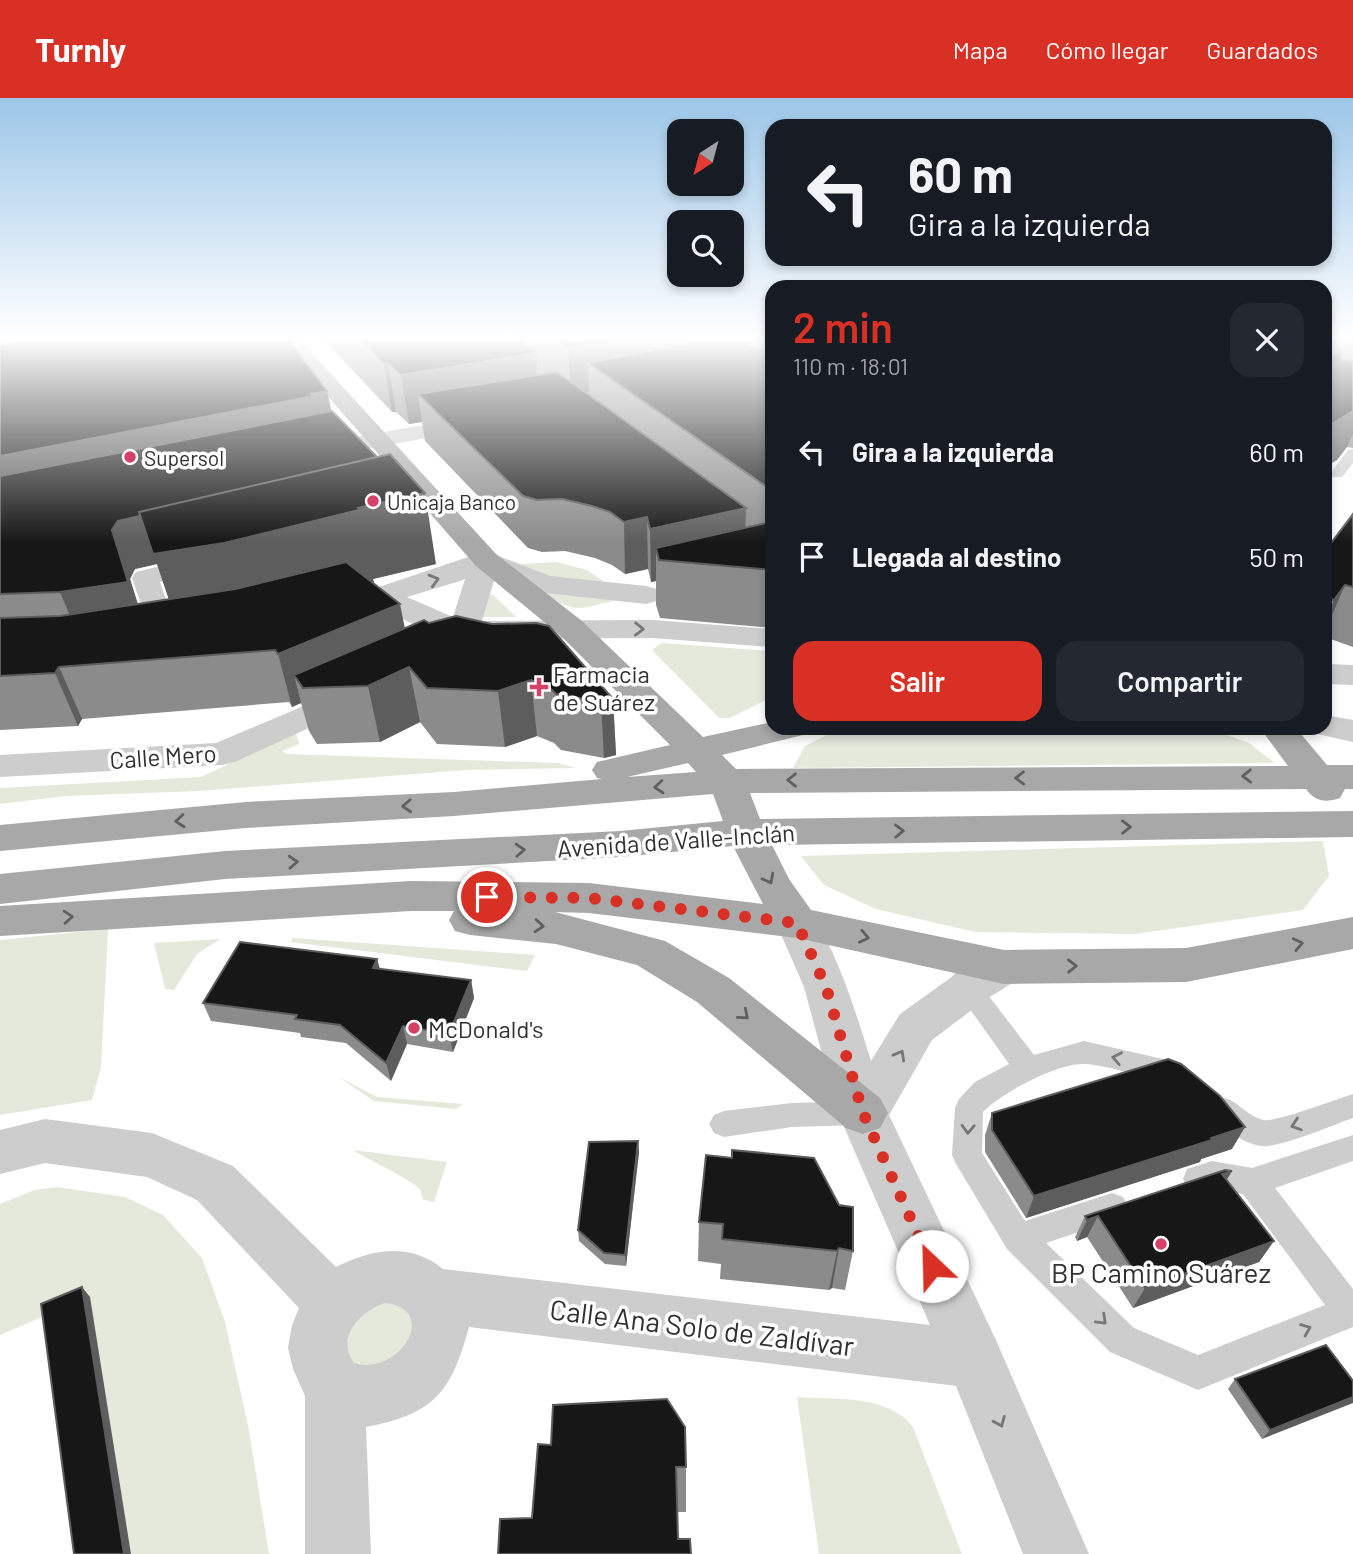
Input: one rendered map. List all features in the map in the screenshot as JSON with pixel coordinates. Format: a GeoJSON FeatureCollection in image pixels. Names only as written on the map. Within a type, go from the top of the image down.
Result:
{"type":"FeatureCollection","features":[{"type":"Feature","properties":{"kind":"main road"},"geometry":{"type":"LineString","coordinates":[[346,406],[486,560],[570,628],[727,781],[746,832],[772,885],[797,923]]}},
{"type":"Feature","properties":{"kind":"main road"},"geometry":{"type":"LineString","coordinates":[[454,804],[765,734]]}},
{"type":"Feature","properties":{"kind":"main road"},"geometry":{"type":"LineString","coordinates":[[1283,735],[1353,824]]}},
{"type":"Feature","properties":{"kind":"main road"},"geometry":{"type":"LineString","coordinates":[[0,838],[246,815],[454,804],[727,781],[1315,775],[1353,777]]}},
{"type":"Feature","properties":{"kind":"main road","name":"Avenida de Valle-Inclán"},"geometry":{"type":"LineString","coordinates":[[0,889],[225,865],[620,844],[746,832],[1353,824]]}},
{"type":"Feature","properties":{"kind":"main road"},"geometry":{"type":"LineString","coordinates":[[0,921],[411,896],[589,898],[797,923],[972,969],[1186,965],[1353,933]]}},
{"type":"Feature","properties":{"kind":"main road"},"geometry":{"type":"LineString","coordinates":[[226,907],[425,916],[556,928],[650,951],[713,990],[863,1113]]}},
{"type":"Feature","properties":{"kind":"street"},"geometry":{"type":"LineString","coordinates":[[282,458],[501,418]]}},
{"type":"Feature","properties":{"kind":"street"},"geometry":{"type":"LineString","coordinates":[[410,511],[435,505]]}},
{"type":"Feature","properties":{"kind":"street"},"geometry":{"type":"LineString","coordinates":[[165,641],[145,578],[227,558]]}},
{"type":"Feature","properties":{"kind":"street"},"geometry":{"type":"LineString","coordinates":[[464,630],[486,560]]}},
{"type":"Feature","properties":{"kind":"street"},"geometry":{"type":"LineString","coordinates":[[307,611],[356,598],[380,596],[450,575],[486,560],[545,584],[658,592],[570,628]]}},
{"type":"Feature","properties":{"kind":"street"},"geometry":{"type":"LineString","coordinates":[[380,596],[430,620],[464,630],[653,629],[765,637]]}},
{"type":"Feature","properties":{"kind":"street","name":"Calle Mero"},"geometry":{"type":"LineString","coordinates":[[0,766],[222,754],[433,659],[464,630]]}},
{"type":"Feature","properties":{"kind":"street"},"geometry":{"type":"LineString","coordinates":[[1332,674],[1353,675]]}},
{"type":"Feature","properties":{"kind":"street"},"geometry":{"type":"LineString","coordinates":[[797,923],[826,987],[863,1113],[974,1359],[1056,1554]]}},
{"type":"Feature","properties":{"kind":"street"},"geometry":{"type":"LineString","coordinates":[[863,1113],[916,1027],[972,969]]}},
{"type":"Feature","properties":{"kind":"street"},"geometry":{"type":"LineString","coordinates":[[0,1152],[45,1141],[152,1155],[190,1171],[215,1183],[334,1304]]}},
{"type":"Feature","properties":{"kind":"street"},"geometry":{"type":"LineString","coordinates":[[335,1387],[367,1397],[404,1387],[431,1359],[435,1348],[441,1325],[431,1295],[412,1279],[385,1276],[357,1285],[334,1304],[321,1325],[317,1348],[322,1369],[335,1387],[338,1554]]}},
{"type":"Feature","properties":{"kind":"street","name":"Calle Ana Solo de Zaldívar"},"geometry":{"type":"LineString","coordinates":[[431,1295],[974,1359]]}},
{"type":"Feature","properties":{"kind":"lane"},"geometry":{"type":"LineString","coordinates":[[1337,474],[1353,453]]}},
{"type":"Feature","properties":{"kind":"lane"},"geometry":{"type":"LineString","coordinates":[[972,969],[1028,1068]]}},
{"type":"Feature","properties":{"kind":"lane"},"geometry":{"type":"LineString","coordinates":[[1252,1182],[1350,1312],[1198,1373],[1122,1340],[1018,1238],[967,1155],[969,1108],[985,1091],[1028,1068],[1084,1052],[1181,1076],[1239,1124],[1266,1134],[1353,1106]]}},
{"type":"Feature","properties":{"kind":"lane"},"geometry":{"type":"LineString","coordinates":[[724,1124],[792,1115],[863,1113]]}},
{"type":"Feature","properties":{"kind":"lane"},"geometry":{"type":"LineString","coordinates":[[1018,1238],[1212,1175],[1252,1182],[1353,1148]]}},
{"type":"Feature","properties":{"kind":"shaded area"},"geometry":{"type":"Polygon","coordinates":[[[556,562],[587,570],[606,583],[548,577],[520,564],[556,562]]]}},
{"type":"Feature","properties":{"kind":"shaded area"},"geometry":{"type":"Polygon","coordinates":[[[549,592],[617,600],[580,608],[556,601],[546,594],[549,592]]]}},
{"type":"Feature","properties":{"kind":"shaded area"},"geometry":{"type":"Polygon","coordinates":[[[490,594],[493,595],[516,617],[482,617],[490,594]]]}},
{"type":"Feature","properties":{"kind":"shaded area"},"geometry":{"type":"Polygon","coordinates":[[[662,643],[765,650],[765,700],[730,718],[719,718],[652,650],[662,643]]]}},
{"type":"Feature","properties":{"kind":"shaded area"},"geometry":{"type":"Polygon","coordinates":[[[296,732],[299,744],[282,751],[287,754],[558,763],[576,768],[466,770],[199,791],[66,796],[0,804],[0,788],[201,777],[296,732]]]}},
{"type":"Feature","properties":{"kind":"shaded area"},"geometry":{"type":"Polygon","coordinates":[[[827,735],[1227,735],[1249,743],[1275,763],[793,768],[805,746],[827,735]]]}},
{"type":"Feature","properties":{"kind":"shaded area"},"geometry":{"type":"Polygon","coordinates":[[[1323,841],[1329,876],[1303,910],[1135,934],[975,932],[876,909],[824,885],[801,856],[1323,841]]]}},
{"type":"Feature","properties":{"kind":"shaded area"},"geometry":{"type":"Polygon","coordinates":[[[108,929],[101,1068],[92,1100],[0,1115],[0,940],[108,929]]]}},
{"type":"Feature","properties":{"kind":"shaded area"},"geometry":{"type":"Polygon","coordinates":[[[293,938],[535,955],[527,971],[290,942],[293,938]]]}},
{"type":"Feature","properties":{"kind":"shaded area"},"geometry":{"type":"Polygon","coordinates":[[[220,939],[197,954],[174,990],[165,989],[154,943],[220,939]]]}},
{"type":"Feature","properties":{"kind":"shaded area"},"geometry":{"type":"Polygon","coordinates":[[[337,1076],[377,1097],[463,1104],[456,1109],[374,1101],[337,1076]]]}},
{"type":"Feature","properties":{"kind":"shaded area"},"geometry":{"type":"Polygon","coordinates":[[[353,1150],[447,1162],[434,1202],[423,1200],[420,1189],[412,1183],[353,1150]]]}},
{"type":"Feature","properties":{"kind":"shaded area"},"geometry":{"type":"Polygon","coordinates":[[[57,1187],[125,1197],[163,1215],[202,1258],[225,1322],[249,1430],[269,1554],[131,1554],[89,1297],[0,1335],[0,1204],[34,1190],[57,1187]]]}},
{"type":"Feature","properties":{"kind":"shaded area"},"geometry":{"type":"Polygon","coordinates":[[[374,1294],[419,1315],[398,1367],[344,1364],[345,1316],[374,1294]]]}},
{"type":"Feature","properties":{"kind":"shaded area"},"geometry":{"type":"Polygon","coordinates":[[[797,1397],[860,1401],[889,1409],[902,1416],[913,1427],[962,1554],[819,1554],[797,1397]]]}},
{"type":"Feature","properties":{"kind":"building"},"geometry":{"type":"Polygon","coordinates":[[[0,406],[262,406],[0,456],[0,406]]]}},
{"type":"Feature","properties":{"kind":"building"},"geometry":{"type":"Polygon","coordinates":[[[430,406],[604,406],[746,508],[650,529],[647,517],[624,522],[610,512],[592,506],[562,499],[537,500],[523,496],[430,406]]]}},
{"type":"Feature","properties":{"kind":"building"},"geometry":{"type":"Polygon","coordinates":[[[650,406],[765,406],[765,486],[650,406]]]}},
{"type":"Feature","properties":{"kind":"building"},"geometry":{"type":"Polygon","coordinates":[[[1332,406],[1353,406],[1353,411],[1332,424],[1332,406]]]}},
{"type":"Feature","properties":{"kind":"building"},"geometry":{"type":"Polygon","coordinates":[[[332,411],[377,457],[139,512],[140,516],[118,521],[112,530],[128,582],[60,592],[0,594],[0,476],[332,411]]]}},
{"type":"Feature","properties":{"kind":"building"},"geometry":{"type":"Polygon","coordinates":[[[390,454],[425,493],[224,543],[153,554],[139,512],[390,454]]]}},
{"type":"Feature","properties":{"kind":"building"},"geometry":{"type":"Polygon","coordinates":[[[1353,514],[1353,587],[1345,585],[1334,600],[1332,599],[1332,542],[1353,514]]]}},
{"type":"Feature","properties":{"kind":"building"},"geometry":{"type":"Polygon","coordinates":[[[765,523],[765,569],[659,560],[656,548],[765,523]]]}},
{"type":"Feature","properties":{"kind":"building"},"geometry":{"type":"Polygon","coordinates":[[[346,562],[400,604],[278,654],[275,650],[59,667],[55,673],[0,676],[0,618],[60,616],[235,589],[346,562]]]}},
{"type":"Feature","properties":{"kind":"building"},"geometry":{"type":"Polygon","coordinates":[[[456,616],[492,624],[536,623],[549,626],[613,699],[601,702],[556,694],[549,687],[531,680],[498,691],[427,688],[409,667],[368,686],[303,688],[294,675],[424,620],[429,623],[456,616]]]}},
{"type":"Feature","properties":{"kind":"building"},"geometry":{"type":"Polygon","coordinates":[[[240,942],[377,959],[373,968],[471,980],[449,1034],[403,1026],[386,1063],[340,1025],[295,1019],[297,1015],[203,1003],[240,942]]]}},
{"type":"Feature","properties":{"kind":"building"},"geometry":{"type":"Polygon","coordinates":[[[1168,1059],[1181,1064],[1220,1096],[1245,1127],[1034,1196],[992,1130],[992,1113],[1168,1059]]]}},
{"type":"Feature","properties":{"kind":"building"},"geometry":{"type":"Polygon","coordinates":[[[638,1141],[625,1255],[604,1253],[578,1230],[589,1142],[638,1141]]]}},
{"type":"Feature","properties":{"kind":"building"},"geometry":{"type":"Polygon","coordinates":[[[732,1150],[814,1158],[839,1205],[853,1207],[853,1251],[722,1239],[723,1224],[699,1222],[706,1155],[732,1158],[732,1150]]]}},
{"type":"Feature","properties":{"kind":"building"},"geometry":{"type":"Polygon","coordinates":[[[1225,1170],[1232,1171],[1222,1174],[1274,1241],[1145,1288],[1098,1216],[1087,1220],[1085,1216],[1225,1170]]]}},
{"type":"Feature","properties":{"kind":"building"},"geometry":{"type":"Polygon","coordinates":[[[82,1287],[124,1554],[74,1554],[41,1304],[82,1287]]]}},
{"type":"Feature","properties":{"kind":"building"},"geometry":{"type":"Polygon","coordinates":[[[1326,1345],[1353,1381],[1353,1397],[1270,1430],[1235,1379],[1326,1345]]]}},
{"type":"Feature","properties":{"kind":"building"},"geometry":{"type":"Polygon","coordinates":[[[667,1399],[685,1427],[686,1467],[676,1467],[678,1539],[690,1539],[691,1554],[498,1554],[500,1519],[532,1518],[538,1444],[551,1445],[553,1405],[667,1399]]]}},
{"type":"Feature","properties":{"kind":"place","name":"Supersol"},"geometry":{"type":"Point","coordinates":[130,457]}},
{"type":"Feature","properties":{"kind":"place","name":"Unicaja Banco"},"geometry":{"type":"Point","coordinates":[373,501]}},
{"type":"Feature","properties":{"kind":"place","name":"Farmacia de Suárez"},"geometry":{"type":"Point","coordinates":[539,687]}},
{"type":"Feature","properties":{"kind":"place","name":"McDonald's"},"geometry":{"type":"Point","coordinates":[414,1028]}},
{"type":"Feature","properties":{"kind":"place","name":"BP Camino Suárez"},"geometry":{"type":"Point","coordinates":[1161,1244]}},
{"type":"Feature","properties":{"kind":"route"},"geometry":{"type":"LineString","coordinates":[[487,897],[589,898],[797,923],[826,987],[863,1113],[932,1266]]}}]}
